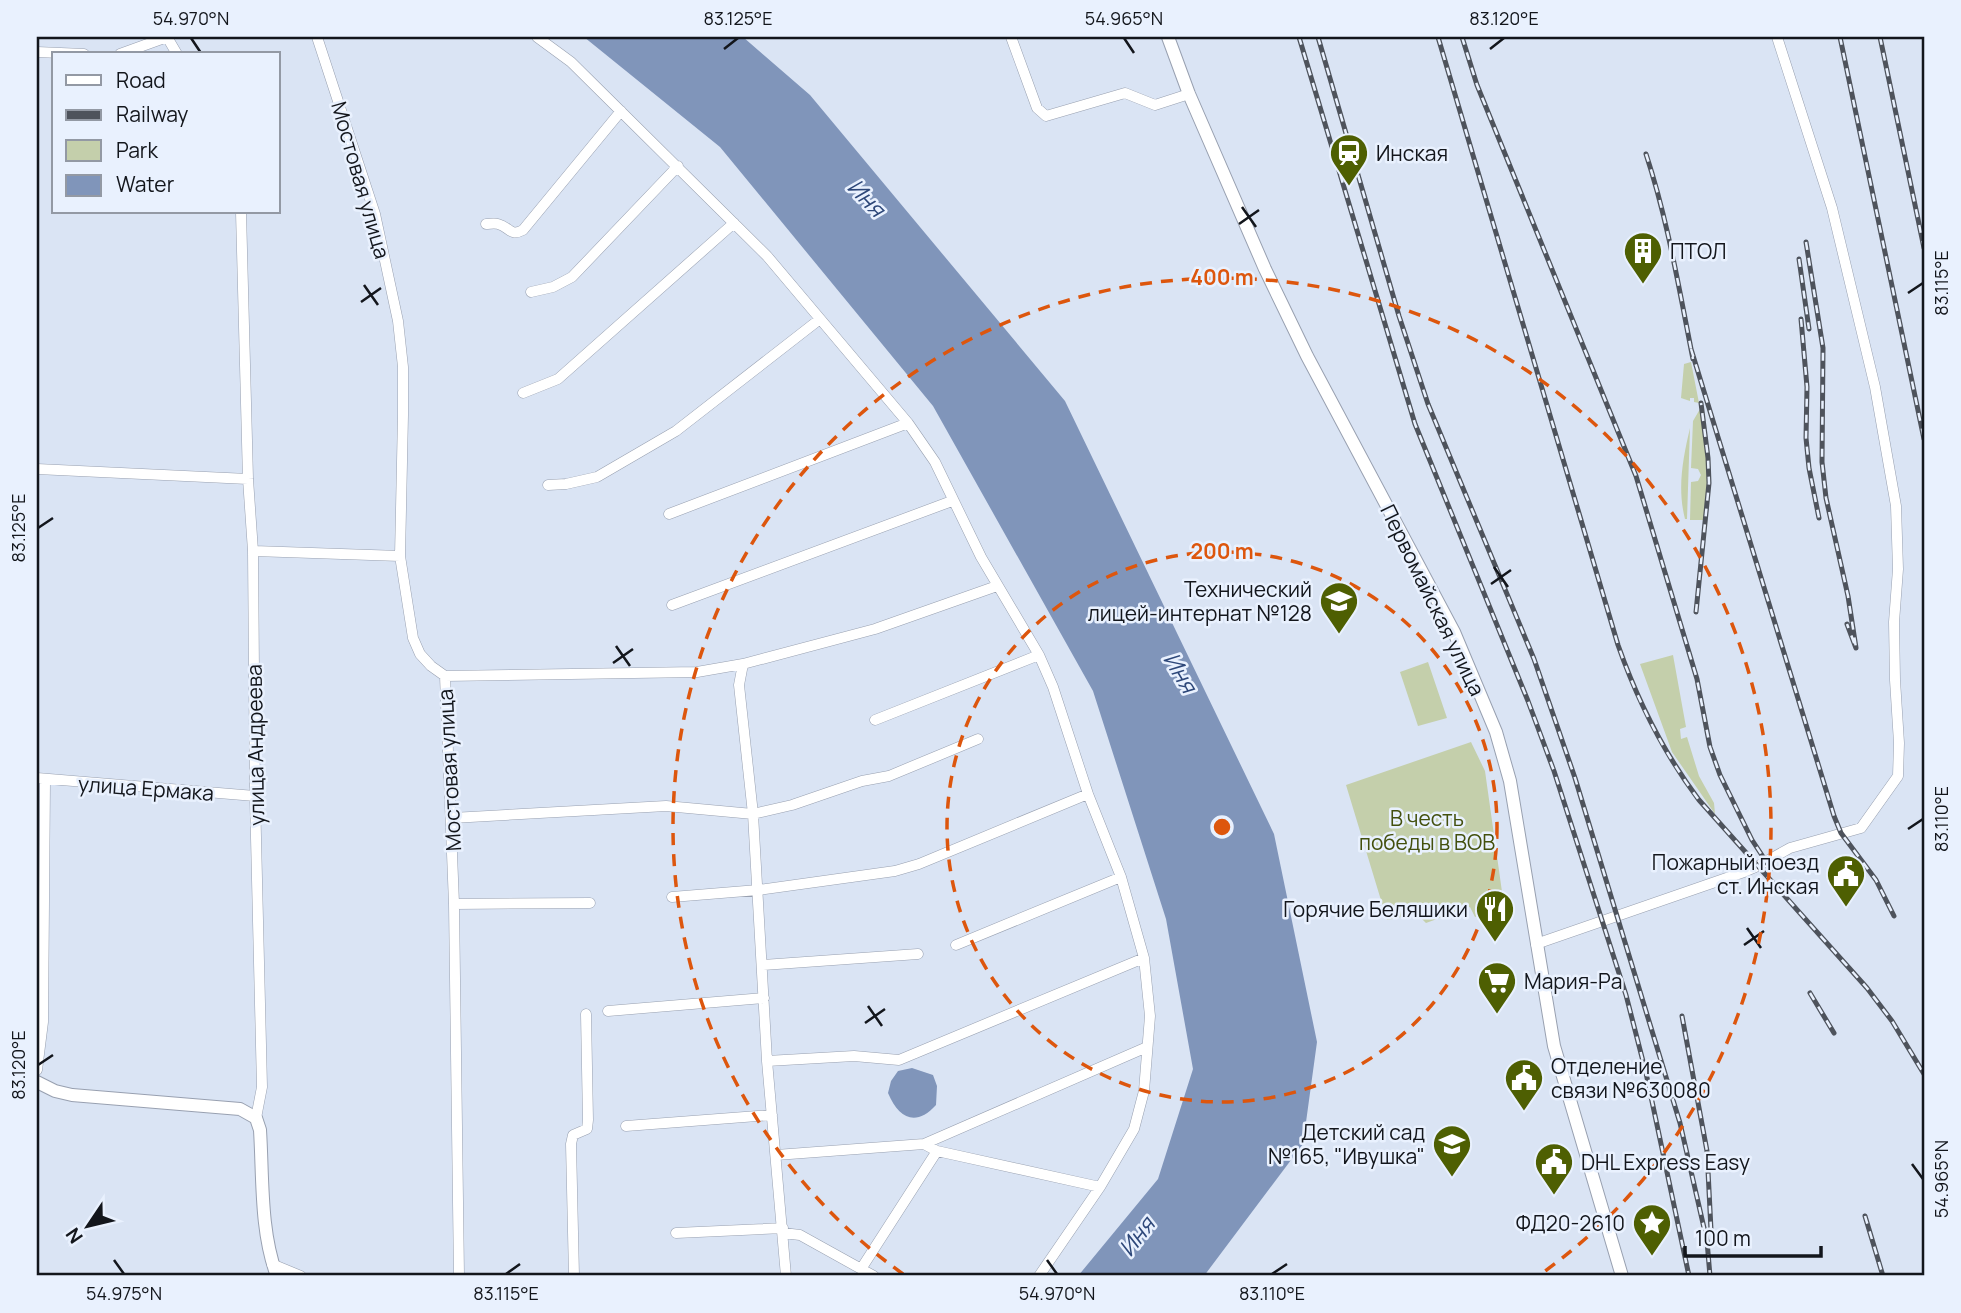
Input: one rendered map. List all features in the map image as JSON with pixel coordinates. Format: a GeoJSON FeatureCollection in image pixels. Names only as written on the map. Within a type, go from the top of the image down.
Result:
{"type":"FeatureCollection","features":[{"type":"Feature","properties":{"kind":"main road","name":"Первомайская улица"},"geometry":{"type":"LineString","coordinates":[[1168,37],[1189,94],[1255,247],[1291,322],[1454,632],[1496,732],[1510,781],[1554,1046],[1622,1276]]}},
{"type":"Feature","properties":{"kind":"main road"},"geometry":{"type":"LineString","coordinates":[[37,1082],[55,1091],[72,1095],[212,1105],[240,1109],[256,1118]]}},
{"type":"Feature","properties":{"kind":"main road","name":"улица Андреева"},"geometry":{"type":"LineString","coordinates":[[256,1118],[260,1130],[264,1206],[275,1270]]}},
{"type":"Feature","properties":{"kind":"street"},"geometry":{"type":"LineString","coordinates":[[126,52],[167,37]]}},
{"type":"Feature","properties":{"kind":"street","name":"Мостовая улица"},"geometry":{"type":"LineString","coordinates":[[317,37],[375,214],[398,321],[403,367],[400,556],[414,638],[420,654],[445,676],[452,818],[459,1276]]}},
{"type":"Feature","properties":{"kind":"street"},"geometry":{"type":"LineString","coordinates":[[537,37],[571,62],[766,256],[908,423],[935,462],[952,501],[997,586],[1039,655],[1053,687],[1088,794],[1121,877],[1144,958],[1150,1016],[1144,1091],[1133,1129],[1100,1187],[1039,1276]]}},
{"type":"Feature","properties":{"kind":"street"},"geometry":{"type":"LineString","coordinates":[[1011,37],[1037,107],[1046,116],[1125,93],[1155,105],[1189,94]]}},
{"type":"Feature","properties":{"kind":"street"},"geometry":{"type":"LineString","coordinates":[[1536,944],[1744,872],[1790,848],[1861,828],[1898,776],[1894,634],[1898,569],[1896,506],[1875,387],[1832,208],[1777,37]]}},
{"type":"Feature","properties":{"kind":"street"},"geometry":{"type":"LineString","coordinates":[[486,224],[498,224],[509,233],[516,234],[523,230],[621,111]]}},
{"type":"Feature","properties":{"kind":"street"},"geometry":{"type":"LineString","coordinates":[[531,292],[553,287],[572,277],[678,166]]}},
{"type":"Feature","properties":{"kind":"street","name":"улица Андреева"},"geometry":{"type":"LineString","coordinates":[[241,214],[248,479],[253,551],[262,1087],[256,1118]]}},
{"type":"Feature","properties":{"kind":"street"},"geometry":{"type":"LineString","coordinates":[[523,393],[558,379],[734,223]]}},
{"type":"Feature","properties":{"kind":"street"},"geometry":{"type":"LineString","coordinates":[[548,485],[597,477],[677,430],[820,319]]}},
{"type":"Feature","properties":{"kind":"street"},"geometry":{"type":"LineString","coordinates":[[669,514],[908,423]]}},
{"type":"Feature","properties":{"kind":"street"},"geometry":{"type":"LineString","coordinates":[[37,469],[248,479]]}},
{"type":"Feature","properties":{"kind":"street"},"geometry":{"type":"LineString","coordinates":[[672,605],[952,501]]}},
{"type":"Feature","properties":{"kind":"street"},"geometry":{"type":"LineString","coordinates":[[253,551],[400,556]]}},
{"type":"Feature","properties":{"kind":"street"},"geometry":{"type":"LineString","coordinates":[[445,676],[697,673],[743,664],[875,629],[997,586]]}},
{"type":"Feature","properties":{"kind":"street"},"geometry":{"type":"LineString","coordinates":[[875,720],[1039,655]]}},
{"type":"Feature","properties":{"kind":"street"},"geometry":{"type":"LineString","coordinates":[[743,664],[739,685],[753,814],[767,1062],[786,1276]]}},
{"type":"Feature","properties":{"kind":"street"},"geometry":{"type":"LineString","coordinates":[[452,818],[666,806],[753,814],[792,805],[862,781],[889,776],[978,739]]}},
{"type":"Feature","properties":{"kind":"street"},"geometry":{"type":"LineString","coordinates":[[37,1070],[43,1022],[41,779]]}},
{"type":"Feature","properties":{"kind":"street","name":"улица Ермака"},"geometry":{"type":"LineString","coordinates":[[41,779],[256,796]]}},
{"type":"Feature","properties":{"kind":"street"},"geometry":{"type":"LineString","coordinates":[[672,897],[758,890],[895,871],[919,864],[1088,794]]}},
{"type":"Feature","properties":{"kind":"street"},"geometry":{"type":"LineString","coordinates":[[956,945],[1121,877]]}},
{"type":"Feature","properties":{"kind":"street"},"geometry":{"type":"LineString","coordinates":[[454,904],[590,903]]}},
{"type":"Feature","properties":{"kind":"street"},"geometry":{"type":"LineString","coordinates":[[763,965],[918,954]]}},
{"type":"Feature","properties":{"kind":"street"},"geometry":{"type":"LineString","coordinates":[[767,1062],[854,1056],[899,1060],[1144,958]]}},
{"type":"Feature","properties":{"kind":"street"},"geometry":{"type":"LineString","coordinates":[[608,1011],[764,998]]}},
{"type":"Feature","properties":{"kind":"street"},"geometry":{"type":"LineString","coordinates":[[574,1276],[571,1144],[573,1135],[587,1129],[588,1121],[586,1014]]}},
{"type":"Feature","properties":{"kind":"street"},"geometry":{"type":"LineString","coordinates":[[776,1154],[924,1144],[1147,1047]]}},
{"type":"Feature","properties":{"kind":"street"},"geometry":{"type":"LineString","coordinates":[[626,1126],[772,1115]]}},
{"type":"Feature","properties":{"kind":"street"},"geometry":{"type":"LineString","coordinates":[[924,1144],[937,1151],[1100,1187]]}},
{"type":"Feature","properties":{"kind":"street"},"geometry":{"type":"LineString","coordinates":[[862,1269],[937,1151]]}},
{"type":"Feature","properties":{"kind":"street"},"geometry":{"type":"LineString","coordinates":[[676,1233],[783,1231],[800,1235],[874,1276]]}},
{"type":"Feature","properties":{"kind":"street"},"geometry":{"type":"LineString","coordinates":[[275,1270],[301,1276]]}},
{"type":"Feature","properties":{"kind":"green space"},"geometry":{"type":"Polygon","coordinates":[[[1691,362],[1699,403],[1694,402],[1694,398],[1690,398],[1690,401],[1681,398],[1684,364],[1691,362]]]}},
{"type":"Feature","properties":{"kind":"green space"},"geometry":{"type":"Polygon","coordinates":[[[1700,409],[1708,470],[1707,515],[1705,520],[1690,520],[1691,482],[1698,481],[1701,475],[1698,469],[1691,468],[1693,421],[1700,409]]]}},
{"type":"Feature","properties":{"kind":"green space"},"geometry":{"type":"Polygon","coordinates":[[[1690,428],[1687,519],[1685,519],[1681,484],[1690,428]]]}},
{"type":"Feature","properties":{"kind":"green space"},"geometry":{"type":"Polygon","coordinates":[[[1673,655],[1686,727],[1680,729],[1681,739],[1687,737],[1699,776],[1714,803],[1715,814],[1672,752],[1640,664],[1673,655]]]}},
{"type":"Feature","properties":{"kind":"green space"},"geometry":{"type":"Polygon","coordinates":[[[1428,662],[1447,718],[1418,726],[1400,672],[1428,662]]]}},
{"type":"Feature","properties":{"kind":"green space","name":"В честь победы в ВОВ"},"geometry":{"type":"Polygon","coordinates":[[[1471,742],[1485,771],[1504,906],[1475,917],[1470,907],[1426,923],[1417,914],[1387,920],[1346,785],[1471,742]]]}},
{"type":"Feature","properties":{"kind":"water","name":"Иня"},"geometry":{"type":"Polygon","coordinates":[[[584,37],[743,37],[810,95],[1065,401],[1274,834],[1317,1042],[1303,1144],[1204,1276],[1078,1276],[1158,1179],[1193,1069],[1166,919],[1093,691],[933,406],[720,147],[584,37]]]}},
{"type":"Feature","properties":{"kind":"water"},"geometry":{"type":"Polygon","coordinates":[[[912,1068],[933,1075],[937,1086],[936,1105],[929,1112],[915,1118],[897,1109],[888,1093],[891,1081],[898,1071],[912,1068]]]}},
{"type":"Feature","properties":{"kind":"railway"},"geometry":{"type":"LineString","coordinates":[[1299,37],[1415,424],[1554,771],[1626,995],[1646,1073],[1689,1276]]}},
{"type":"Feature","properties":{"kind":"railway"},"geometry":{"type":"LineString","coordinates":[[1318,37],[1399,316],[1428,404],[1534,659],[1575,778],[1680,1123],[1707,1241],[1710,1276]]}},
{"type":"Feature","properties":{"kind":"railway"},"geometry":{"type":"LineString","coordinates":[[1438,37],[1618,645],[1634,687],[1663,745],[1699,800],[1867,988],[1892,1021],[1924,1074]]}},
{"type":"Feature","properties":{"kind":"railway"},"geometry":{"type":"LineString","coordinates":[[1462,37],[1477,85],[1636,476],[1697,679],[1710,747],[1720,775],[1752,840],[1771,869]]}},
{"type":"Feature","properties":{"kind":"railway"},"geometry":{"type":"LineString","coordinates":[[1840,37],[1924,439]]}},
{"type":"Feature","properties":{"kind":"railway"},"geometry":{"type":"LineString","coordinates":[[1880,37],[1924,248]]}},
{"type":"Feature","properties":{"kind":"railway"},"geometry":{"type":"LineString","coordinates":[[1646,154],[1667,230],[1693,359]]}},
{"type":"Feature","properties":{"kind":"railway"},"geometry":{"type":"LineString","coordinates":[[1806,242],[1823,348],[1822,462],[1826,498],[1848,596],[1856,648],[1847,624]]}},
{"type":"Feature","properties":{"kind":"railway"},"geometry":{"type":"LineString","coordinates":[[1799,259],[1809,329]]}},
{"type":"Feature","properties":{"kind":"railway"},"geometry":{"type":"LineString","coordinates":[[1801,319],[1807,387],[1806,438],[1819,518]]}},
{"type":"Feature","properties":{"kind":"railway"},"geometry":{"type":"LineString","coordinates":[[1691,349],[1834,816],[1841,833],[1876,880],[1894,916]]}},
{"type":"Feature","properties":{"kind":"railway"},"geometry":{"type":"LineString","coordinates":[[1696,612],[1709,483],[1701,403]]}},
{"type":"Feature","properties":{"kind":"railway"},"geometry":{"type":"LineString","coordinates":[[1810,993],[1834,1033]]}},
{"type":"Feature","properties":{"kind":"railway"},"geometry":{"type":"LineString","coordinates":[[1682,1016],[1707,1151],[1711,1230]]}},
{"type":"Feature","properties":{"kind":"railway"},"geometry":{"type":"LineString","coordinates":[[1865,1216],[1883,1276]]}},
{"type":"Feature","properties":{"kind":"place","name":"Инская"},"geometry":{"type":"Point","coordinates":[1349,187]}},
{"type":"Feature","properties":{"kind":"place","name":"ПТОЛ"},"geometry":{"type":"Point","coordinates":[1643,285]}},
{"type":"Feature","properties":{"kind":"place","name":"Технический лицей-интернат №128"},"geometry":{"type":"Point","coordinates":[1339,635]}},
{"type":"Feature","properties":{"kind":"place","name":"Пожарный поезд ст. Инская"},"geometry":{"type":"Point","coordinates":[1846,908]}},
{"type":"Feature","properties":{"kind":"place","name":"Горячие Беляшики"},"geometry":{"type":"Point","coordinates":[1495,943]}},
{"type":"Feature","properties":{"kind":"place","name":"Мария-Ра"},"geometry":{"type":"Point","coordinates":[1497,1015]}},
{"type":"Feature","properties":{"kind":"place","name":"Отделение связи №630080"},"geometry":{"type":"Point","coordinates":[1524,1112]}},
{"type":"Feature","properties":{"kind":"place","name":"Детский сад №165, \"Ивушка\""},"geometry":{"type":"Point","coordinates":[1452,1178]}},
{"type":"Feature","properties":{"kind":"place","name":"DHL Express Easy"},"geometry":{"type":"Point","coordinates":[1554,1196]}},
{"type":"Feature","properties":{"kind":"place","name":"ФД20-2610"},"geometry":{"type":"Point","coordinates":[1652,1257]}}]}
